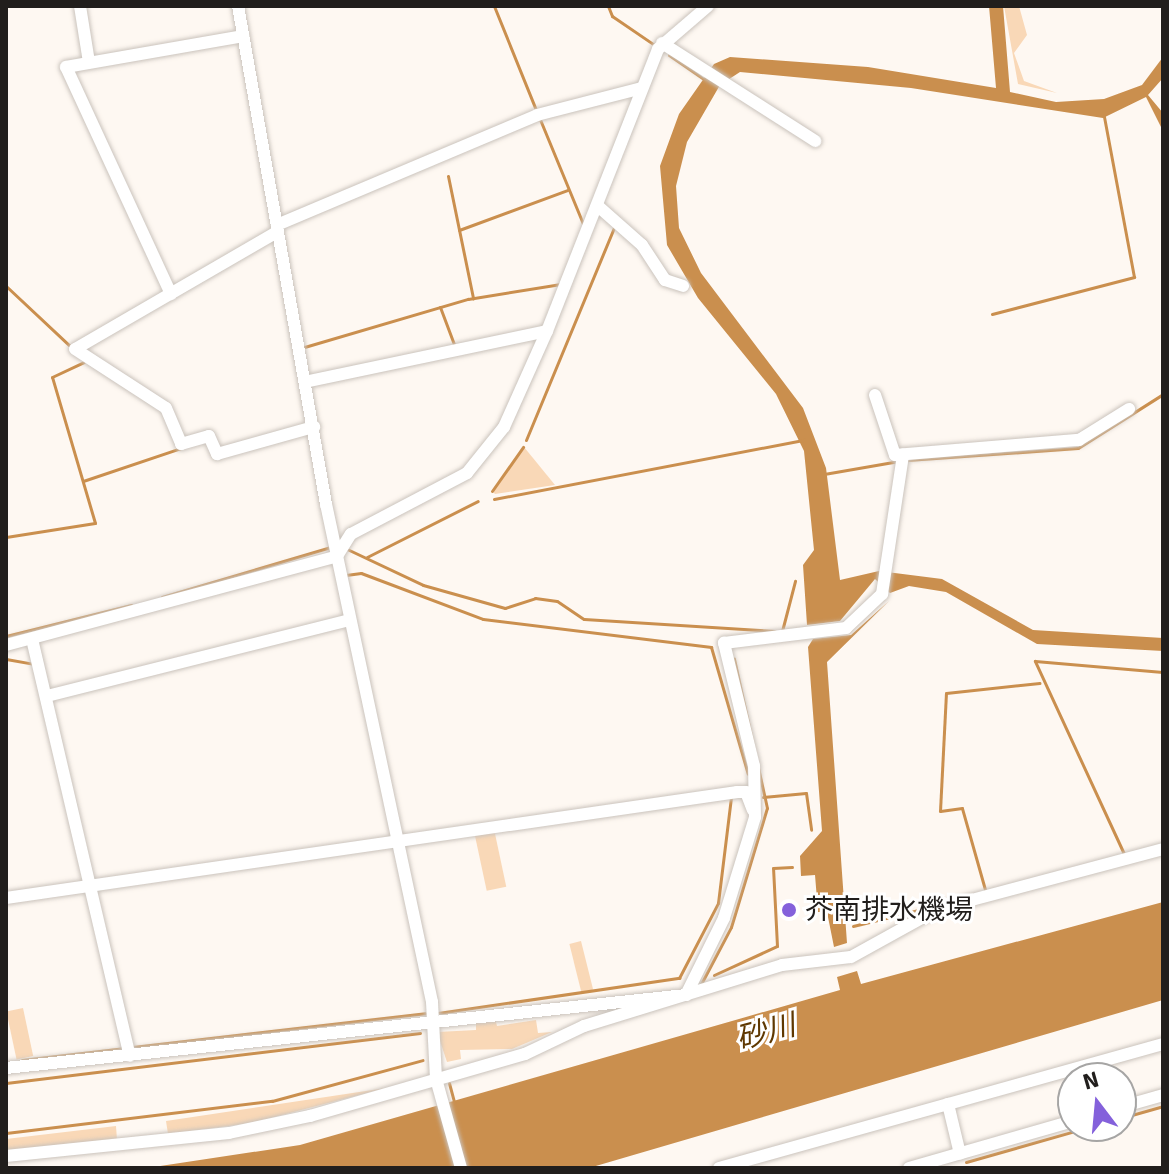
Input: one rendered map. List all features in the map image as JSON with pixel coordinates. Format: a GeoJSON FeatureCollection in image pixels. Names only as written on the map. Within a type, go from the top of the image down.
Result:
{"type":"FeatureCollection","features":[{"type":"Feature","properties":{"kind":"street"},"geometry":{"type":"LineString","coordinates":[[80,6],[89,62]]}},
{"type":"Feature","properties":{"kind":"street"},"geometry":{"type":"LineString","coordinates":[[238,6],[275,231],[314,427],[335,557],[432,1002],[430,1024],[437,1084],[461,1168]]}},
{"type":"Feature","properties":{"kind":"street"},"geometry":{"type":"LineString","coordinates":[[6,645],[335,557],[351,534],[449,486],[485,456],[600,208],[660,46],[708,6]]}},
{"type":"Feature","properties":{"kind":"street"},"geometry":{"type":"LineString","coordinates":[[171,294],[66,67],[243,36]]}},
{"type":"Feature","properties":{"kind":"street"},"geometry":{"type":"LineString","coordinates":[[660,46],[705,67],[726,85],[815,141]]}},
{"type":"Feature","properties":{"kind":"street"},"geometry":{"type":"LineString","coordinates":[[314,427],[217,454],[209,436],[181,444],[166,408],[75,349],[275,231],[538,114],[642,88]]}},
{"type":"Feature","properties":{"kind":"street"},"geometry":{"type":"LineString","coordinates":[[600,208],[642,245],[665,280],[683,286]]}},
{"type":"Feature","properties":{"kind":"street"},"geometry":{"type":"LineString","coordinates":[[305,382],[545,331]]}},
{"type":"Feature","properties":{"kind":"street"},"geometry":{"type":"LineString","coordinates":[[875,395],[889,449],[903,459],[1079,440],[1129,409]]}},
{"type":"Feature","properties":{"kind":"street"},"geometry":{"type":"LineString","coordinates":[[686,995],[724,918],[755,817],[754,766],[724,643],[826,631],[854,623],[883,587],[903,459]]}},
{"type":"Feature","properties":{"kind":"street"},"geometry":{"type":"LineString","coordinates":[[46,693],[348,621]]}},
{"type":"Feature","properties":{"kind":"street"},"geometry":{"type":"LineString","coordinates":[[32,639],[129,1051]]}},
{"type":"Feature","properties":{"kind":"street"},"geometry":{"type":"LineString","coordinates":[[398,838],[737,792],[746,792],[755,817]]}},
{"type":"Feature","properties":{"kind":"street"},"geometry":{"type":"LineString","coordinates":[[6,898],[489,823]]}},
{"type":"Feature","properties":{"kind":"street"},"geometry":{"type":"LineString","coordinates":[[6,1156],[229,1133],[437,1084],[686,995],[782,965],[851,957],[938,909],[1163,849]]}},
{"type":"Feature","properties":{"kind":"street"},"geometry":{"type":"LineString","coordinates":[[6,1068],[129,1051],[430,1024],[686,995]]}},
{"type":"Feature","properties":{"kind":"street"},"geometry":{"type":"LineString","coordinates":[[719,1168],[1163,1044]]}},
{"type":"Feature","properties":{"kind":"street"},"geometry":{"type":"LineString","coordinates":[[1137,1102],[1163,1095]]}},
{"type":"Feature","properties":{"kind":"street"},"geometry":{"type":"LineString","coordinates":[[948,1104],[962,1157]]}},
{"type":"Feature","properties":{"kind":"street"},"geometry":{"type":"LineString","coordinates":[[909,1168],[962,1157],[1057,1126]]}},
{"type":"Feature","properties":{"kind":"shaded area"},"geometry":{"type":"Polygon","coordinates":[[[1004,6],[1019,6],[1027,35],[1014,53],[1024,81],[1057,93],[1018,84],[1004,6]]]}},
{"type":"Feature","properties":{"kind":"shaded area"},"geometry":{"type":"Polygon","coordinates":[[[524,447],[555,485],[495,494],[493,492],[524,447]]]}},
{"type":"Feature","properties":{"kind":"shaded area"},"geometry":{"type":"Polygon","coordinates":[[[494,829],[506,887],[487,891],[474,833],[494,829]]]}},
{"type":"Feature","properties":{"kind":"shaded area"},"geometry":{"type":"Polygon","coordinates":[[[581,941],[593,990],[581,992],[569,944],[581,941]]]}},
{"type":"Feature","properties":{"kind":"shaded area"},"geometry":{"type":"Polygon","coordinates":[[[23,1008],[33,1056],[17,1059],[6,1012],[23,1008]]]}},
{"type":"Feature","properties":{"kind":"shaded area"},"geometry":{"type":"Polygon","coordinates":[[[495,1018],[497,1026],[536,1020],[538,1033],[552,1032],[512,1049],[460,1050],[461,1059],[447,1062],[437,1032],[476,1030],[476,1020],[495,1018]]]}},
{"type":"Feature","properties":{"kind":"shaded area"},"geometry":{"type":"Polygon","coordinates":[[[386,1088],[251,1123],[168,1134],[166,1121],[386,1088]]]}},
{"type":"Feature","properties":{"kind":"shaded area"},"geometry":{"type":"Polygon","coordinates":[[[116,1126],[117,1140],[6,1151],[6,1139],[116,1126]]]}},
{"type":"Feature","properties":{"kind":"water"},"geometry":{"type":"Polygon","coordinates":[[[989,6],[1003,6],[1010,92],[1056,102],[1104,99],[1142,85],[1163,57],[1163,78],[1148,95],[1163,113],[1163,131],[1146,97],[1103,118],[911,88],[740,72],[720,85],[687,142],[676,186],[679,228],[701,273],[803,408],[826,468],[840,580],[879,571],[942,579],[1033,630],[1163,638],[1163,651],[1037,644],[946,592],[909,586],[890,593],[875,579],[840,621],[807,625],[803,565],[814,550],[804,451],[776,394],[698,298],[667,245],[660,166],[679,114],[714,64],[730,57],[868,67],[996,88],[989,6]]]}},
{"type":"Feature","properties":{"kind":"water"},"geometry":{"type":"Polygon","coordinates":[[[889,601],[827,662],[847,943],[834,947],[827,912],[818,912],[815,875],[801,876],[800,856],[822,831],[808,647],[813,639],[851,635],[889,601]]]}},
{"type":"Feature","properties":{"kind":"water","name":"砂川"},"geometry":{"type":"Polygon","coordinates":[[[1163,902],[1163,1000],[589,1168],[147,1168],[300,1145],[840,990],[837,977],[857,971],[861,984],[1163,902]]]}},
{"type":"Feature","properties":{"kind":"waterway"},"geometry":{"type":"LineString","coordinates":[[494,6],[536,110]]}},
{"type":"Feature","properties":{"kind":"waterway"},"geometry":{"type":"LineString","coordinates":[[608,6],[612,16],[656,46]]}},
{"type":"Feature","properties":{"kind":"waterway"},"geometry":{"type":"LineString","coordinates":[[669,55],[705,80]]}},
{"type":"Feature","properties":{"kind":"waterway"},"geometry":{"type":"LineString","coordinates":[[992,314],[1134,277],[1104,116]]}},
{"type":"Feature","properties":{"kind":"waterway"},"geometry":{"type":"LineString","coordinates":[[539,117],[583,224]]}},
{"type":"Feature","properties":{"kind":"waterway"},"geometry":{"type":"LineString","coordinates":[[448,176],[473,298]]}},
{"type":"Feature","properties":{"kind":"waterway"},"geometry":{"type":"LineString","coordinates":[[459,230],[568,190]]}},
{"type":"Feature","properties":{"kind":"waterway"},"geometry":{"type":"LineString","coordinates":[[526,440],[614,228]]}},
{"type":"Feature","properties":{"kind":"waterway"},"geometry":{"type":"LineString","coordinates":[[301,348],[468,299],[561,284]]}},
{"type":"Feature","properties":{"kind":"waterway"},"geometry":{"type":"LineString","coordinates":[[6,286],[71,347]]}},
{"type":"Feature","properties":{"kind":"waterway"},"geometry":{"type":"LineString","coordinates":[[440,307],[455,347]]}},
{"type":"Feature","properties":{"kind":"waterway"},"geometry":{"type":"LineString","coordinates":[[6,537],[95,523],[52,377],[84,362]]}},
{"type":"Feature","properties":{"kind":"waterway"},"geometry":{"type":"LineString","coordinates":[[907,460],[1078,448],[1163,394]]}},
{"type":"Feature","properties":{"kind":"waterway"},"geometry":{"type":"LineString","coordinates":[[494,499],[804,440]]}},
{"type":"Feature","properties":{"kind":"waterway"},"geometry":{"type":"LineString","coordinates":[[492,491],[523,447]]}},
{"type":"Feature","properties":{"kind":"waterway"},"geometry":{"type":"LineString","coordinates":[[83,481],[181,448]]}},
{"type":"Feature","properties":{"kind":"waterway"},"geometry":{"type":"LineString","coordinates":[[824,474],[899,461]]}},
{"type":"Feature","properties":{"kind":"waterway"},"geometry":{"type":"LineString","coordinates":[[367,557],[478,501]]}},
{"type":"Feature","properties":{"kind":"waterway"},"geometry":{"type":"LineString","coordinates":[[162,597],[331,547]]}},
{"type":"Feature","properties":{"kind":"waterway"},"geometry":{"type":"LineString","coordinates":[[347,549],[423,585],[505,608],[535,598],[557,601],[584,619],[775,631]]}},
{"type":"Feature","properties":{"kind":"waterway"},"geometry":{"type":"LineString","coordinates":[[346,575],[361,573],[483,619],[711,647],[748,774]]}},
{"type":"Feature","properties":{"kind":"waterway"},"geometry":{"type":"LineString","coordinates":[[782,631],[795,581]]}},
{"type":"Feature","properties":{"kind":"waterway"},"geometry":{"type":"LineString","coordinates":[[6,636],[131,605]]}},
{"type":"Feature","properties":{"kind":"waterway"},"geometry":{"type":"LineString","coordinates":[[6,659],[34,664]]}},
{"type":"Feature","properties":{"kind":"waterway"},"geometry":{"type":"LineString","coordinates":[[701,984],[731,927],[767,808],[734,659]]}},
{"type":"Feature","properties":{"kind":"waterway"},"geometry":{"type":"LineString","coordinates":[[1125,856],[1035,661],[1163,672]]}},
{"type":"Feature","properties":{"kind":"waterway"},"geometry":{"type":"LineString","coordinates":[[986,893],[962,808],[940,811],[946,693],[1039,683]]}},
{"type":"Feature","properties":{"kind":"waterway"},"geometry":{"type":"LineString","coordinates":[[763,797],[806,793],[811,830]]}},
{"type":"Feature","properties":{"kind":"waterway"},"geometry":{"type":"LineString","coordinates":[[438,1013],[679,978],[718,903],[731,797]]}},
{"type":"Feature","properties":{"kind":"waterway"},"geometry":{"type":"LineString","coordinates":[[714,975],[777,946],[773,868],[792,867]]}},
{"type":"Feature","properties":{"kind":"waterway"},"geometry":{"type":"LineString","coordinates":[[853,926],[931,907]]}},
{"type":"Feature","properties":{"kind":"waterway"},"geometry":{"type":"LineString","coordinates":[[133,1047],[425,1013]]}},
{"type":"Feature","properties":{"kind":"waterway"},"geometry":{"type":"LineString","coordinates":[[6,1083],[420,1033]]}},
{"type":"Feature","properties":{"kind":"waterway"},"geometry":{"type":"LineString","coordinates":[[22,1060],[125,1048]]}},
{"type":"Feature","properties":{"kind":"waterway"},"geometry":{"type":"LineString","coordinates":[[6,1133],[272,1101],[423,1060]]}},
{"type":"Feature","properties":{"kind":"waterway"},"geometry":{"type":"LineString","coordinates":[[449,1083],[454,1102]]}},
{"type":"Feature","properties":{"kind":"waterway"},"geometry":{"type":"LineString","coordinates":[[1137,1113],[1163,1106]]}},
{"type":"Feature","properties":{"kind":"waterway"},"geometry":{"type":"LineString","coordinates":[[966,1162],[1057,1136]]}},
{"type":"Feature","properties":{"kind":"place","name":"芥南排水機場"},"geometry":{"type":"Point","coordinates":[789,910]}}]}
